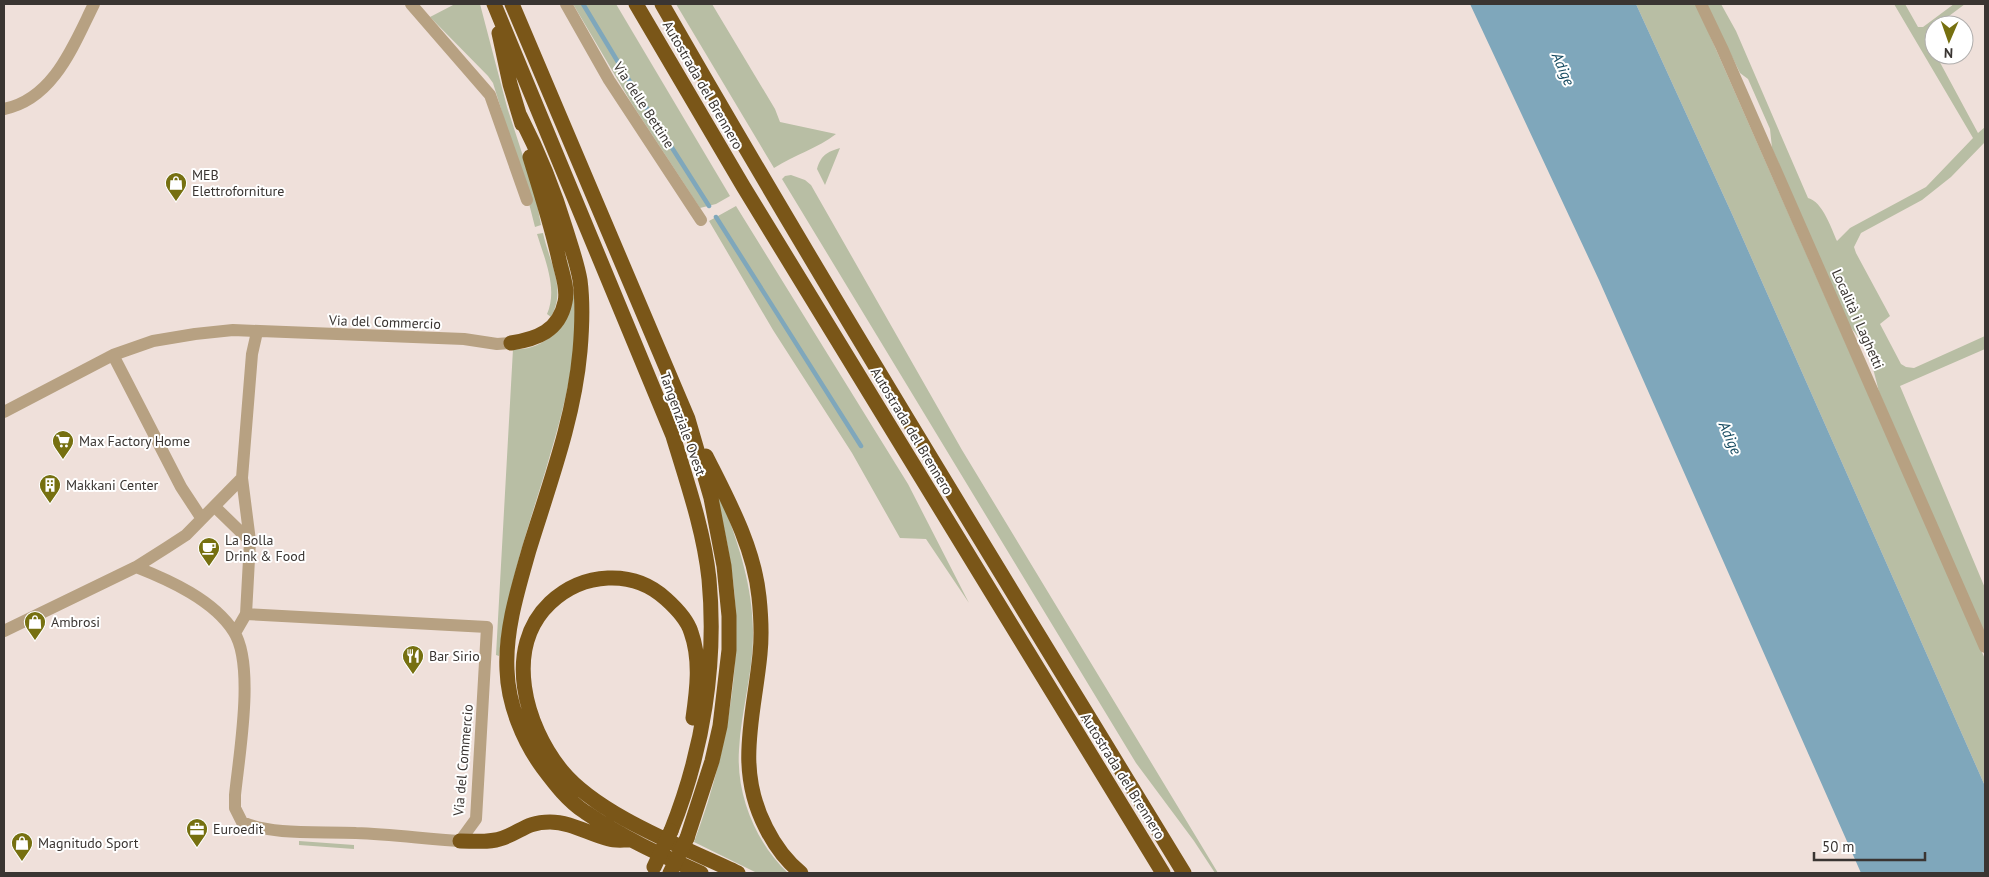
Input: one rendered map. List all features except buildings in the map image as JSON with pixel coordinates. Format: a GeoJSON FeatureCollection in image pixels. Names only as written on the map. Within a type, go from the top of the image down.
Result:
{"type":"FeatureCollection","features":[{"type":"Feature","properties":{"kind":"highway"},"geometry":{"type":"LineString","coordinates":[[493,4],[510,84],[530,157],[549,215],[566,294],[560,316],[544,334],[530,340],[511,343]]}},
{"type":"Feature","properties":{"kind":"highway","name":"Tangenziale Ovest"},"geometry":{"type":"LineString","coordinates":[[493,4],[673,436],[695,510],[709,578],[710,680],[700,736],[685,795],[671,831],[652,870]]}},
{"type":"Feature","properties":{"kind":"highway","name":"Tangenziale Ovest"},"geometry":{"type":"LineString","coordinates":[[512,4],[688,418],[711,498],[724,566],[729,633],[726,682],[720,726],[712,761],[686,838],[670,873]]}},
{"type":"Feature","properties":{"kind":"highway","name":"Autostrada del Brennero"},"geometry":{"type":"LineString","coordinates":[[636,4],[743,186],[1164,873]]}},
{"type":"Feature","properties":{"kind":"highway","name":"Autostrada del Brennero"},"geometry":{"type":"LineString","coordinates":[[662,4],[770,192],[992,561],[1184,873]]}},
{"type":"Feature","properties":{"kind":"highway"},"geometry":{"type":"LineString","coordinates":[[520,116],[540,154],[577,264],[580,284],[580,340],[575,390],[522,573],[509,629],[507,672],[510,694],[520,726],[534,756],[559,790],[583,812],[630,840],[701,873]]}},
{"type":"Feature","properties":{"kind":"highway"},"geometry":{"type":"LineString","coordinates":[[688,418],[733,510],[754,567],[761,622],[760,654],[749,729],[749,775],[762,821],[776,846],[800,873]]}},
{"type":"Feature","properties":{"kind":"highway"},"geometry":{"type":"LineString","coordinates":[[685,795],[698,680],[696,651],[691,630],[678,610],[660,593],[634,580],[596,579],[572,586],[557,596],[539,614],[525,647],[523,661],[524,686],[533,718],[545,747],[563,772],[596,802],[659,836],[738,873]]}},
{"type":"Feature","properties":{"kind":"highway"},"geometry":{"type":"LineString","coordinates":[[460,842],[495,840],[504,838],[524,826],[552,822],[576,827],[611,840],[630,840]]}},
{"type":"Feature","properties":{"kind":"street"},"geometry":{"type":"LineString","coordinates":[[4,109],[17,106],[43,88],[64,63],[94,4]]}},
{"type":"Feature","properties":{"kind":"street"},"geometry":{"type":"LineString","coordinates":[[411,4],[490,95],[527,200]]}},
{"type":"Feature","properties":{"kind":"street","name":"Via delle Bettine"},"geometry":{"type":"LineString","coordinates":[[566,4],[609,80],[701,220]]}},
{"type":"Feature","properties":{"kind":"street","name":"Località i Laghetti"},"geometry":{"type":"LineString","coordinates":[[1701,4],[1985,647]]}},
{"type":"Feature","properties":{"kind":"street","name":"Via del Commercio"},"geometry":{"type":"LineString","coordinates":[[4,412],[113,355],[153,341],[196,334],[233,330],[464,340],[497,344],[511,343]]}},
{"type":"Feature","properties":{"kind":"street"},"geometry":{"type":"LineString","coordinates":[[235,633],[246,614],[250,541],[242,478],[252,354],[258,332]]}},
{"type":"Feature","properties":{"kind":"street"},"geometry":{"type":"LineString","coordinates":[[113,355],[181,487],[202,519]]}},
{"type":"Feature","properties":{"kind":"street"},"geometry":{"type":"LineString","coordinates":[[4,631],[136,567],[186,535],[242,478]]}},
{"type":"Feature","properties":{"kind":"street"},"geometry":{"type":"LineString","coordinates":[[215,507],[250,541]]}},
{"type":"Feature","properties":{"kind":"street"},"geometry":{"type":"LineString","coordinates":[[136,567],[169,580],[201,600],[223,617],[235,633],[243,659],[243,709],[235,795],[235,808],[242,822],[260,828],[277,830],[359,833],[460,842]]}},
{"type":"Feature","properties":{"kind":"street","name":"Via del Commercio"},"geometry":{"type":"LineString","coordinates":[[246,614],[487,627],[476,819],[460,842]]}},
{"type":"Feature","properties":{"kind":"green space"},"geometry":{"type":"Polygon","coordinates":[[[455,4],[480,4],[507,107],[535,193],[541,225],[535,227],[523,180],[493,83],[430,17],[455,4]]]}},
{"type":"Feature","properties":{"kind":"green space"},"geometry":{"type":"Polygon","coordinates":[[[573,4],[616,4],[730,196],[716,204],[700,208],[632,104],[573,4]]]}},
{"type":"Feature","properties":{"kind":"green space"},"geometry":{"type":"Polygon","coordinates":[[[676,4],[712,4],[775,109],[780,122],[836,134],[774,168],[676,4]]]}},
{"type":"Feature","properties":{"kind":"green space"},"geometry":{"type":"Polygon","coordinates":[[[1636,4],[1696,4],[1985,659],[1985,786],[1732,214],[1636,4]]]}},
{"type":"Feature","properties":{"kind":"green space"},"geometry":{"type":"Polygon","coordinates":[[[1706,4],[1721,4],[1736,31],[1808,198],[1813,200],[1822,210],[1837,241],[1850,228],[1926,187],[1973,138],[1930,65],[1941,65],[1978,133],[1985,127],[1985,142],[1951,177],[1922,200],[1861,233],[1854,247],[1890,316],[1880,324],[1901,364],[1914,368],[1985,336],[1985,349],[1900,386],[1985,588],[1985,635],[1879,392],[1868,356],[1848,324],[1772,148],[1770,129],[1748,79],[1740,73],[1706,4]]]}},
{"type":"Feature","properties":{"kind":"green space"},"geometry":{"type":"Polygon","coordinates":[[[1894,4],[1905,4],[1918,27],[1923,27],[1924,55],[1894,4]]]}},
{"type":"Feature","properties":{"kind":"green space"},"geometry":{"type":"Polygon","coordinates":[[[1954,4],[1965,4],[1950,15],[1939,15],[1954,4]]]}},
{"type":"Feature","properties":{"kind":"green space"},"geometry":{"type":"Polygon","coordinates":[[[840,148],[825,185],[817,169],[820,160],[831,151],[840,148]]]}},
{"type":"Feature","properties":{"kind":"green space"},"geometry":{"type":"Polygon","coordinates":[[[791,175],[805,180],[811,185],[962,450],[1218,873],[1215,873],[1194,841],[1136,763],[782,179],[785,176],[791,175]]]}},
{"type":"Feature","properties":{"kind":"green space"},"geometry":{"type":"Polygon","coordinates":[[[736,206],[908,484],[969,603],[926,539],[900,538],[852,453],[773,330],[709,221],[736,206]]]}},
{"type":"Feature","properties":{"kind":"green space"},"geometry":{"type":"Polygon","coordinates":[[[543,233],[557,285],[557,296],[551,317],[547,314],[550,304],[551,285],[547,264],[537,234],[543,233]]]}},
{"type":"Feature","properties":{"kind":"green space"},"geometry":{"type":"Polygon","coordinates":[[[565,260],[567,260],[573,286],[575,313],[572,365],[561,418],[512,585],[499,656],[496,655],[513,349],[525,349],[534,346],[544,342],[553,335],[565,260]]]}},
{"type":"Feature","properties":{"kind":"green space"},"geometry":{"type":"Polygon","coordinates":[[[713,477],[740,552],[752,610],[752,660],[739,750],[741,784],[750,817],[758,833],[766,847],[788,873],[757,873],[694,842],[705,812],[722,747],[729,714],[736,647],[736,613],[733,581],[713,477]]]}},
{"type":"Feature","properties":{"kind":"green space"},"geometry":{"type":"Polygon","coordinates":[[[299,841],[354,845],[354,849],[299,845],[299,841]]]}},
{"type":"Feature","properties":{"kind":"water","name":"Adige"},"geometry":{"type":"Polygon","coordinates":[[[1470,4],[1636,4],[1732,214],[1985,786],[1985,873],[1861,873],[1599,280],[1470,4]]]}},
{"type":"Feature","properties":{"kind":"waterway"},"geometry":{"type":"LineString","coordinates":[[583,4],[709,206]]}},
{"type":"Feature","properties":{"kind":"waterway"},"geometry":{"type":"LineString","coordinates":[[716,217],[861,446]]}},
{"type":"Feature","properties":{"kind":"place","name":"MEB Elettroforniture"},"geometry":{"type":"Point","coordinates":[176,202]}},
{"type":"Feature","properties":{"kind":"place","name":"Max Factory Home"},"geometry":{"type":"Point","coordinates":[63,460]}},
{"type":"Feature","properties":{"kind":"place","name":"Makkani Center"},"geometry":{"type":"Point","coordinates":[50,504]}},
{"type":"Feature","properties":{"kind":"place","name":"La Bolla Drink & Food"},"geometry":{"type":"Point","coordinates":[209,567]}},
{"type":"Feature","properties":{"kind":"place","name":"Ambrosi"},"geometry":{"type":"Point","coordinates":[35,641]}},
{"type":"Feature","properties":{"kind":"place","name":"Bar Sirio"},"geometry":{"type":"Point","coordinates":[413,675]}},
{"type":"Feature","properties":{"kind":"place","name":"Euroedit"},"geometry":{"type":"Point","coordinates":[197,848]}},
{"type":"Feature","properties":{"kind":"place","name":"Magnitudo Sport"},"geometry":{"type":"Point","coordinates":[22,862]}}]}
